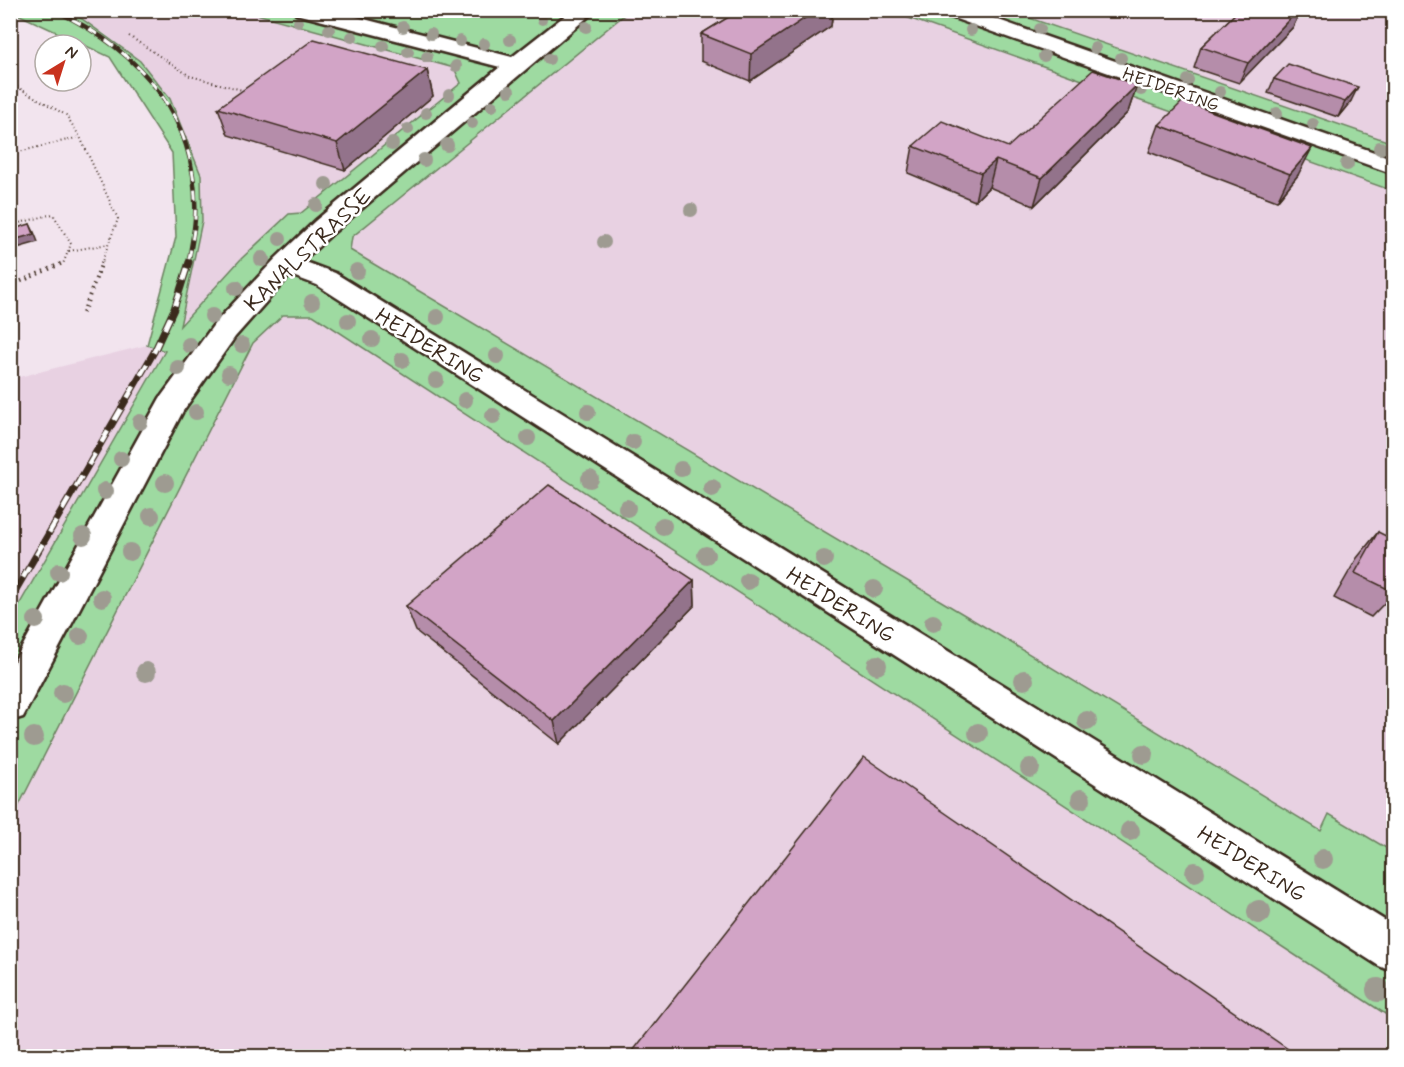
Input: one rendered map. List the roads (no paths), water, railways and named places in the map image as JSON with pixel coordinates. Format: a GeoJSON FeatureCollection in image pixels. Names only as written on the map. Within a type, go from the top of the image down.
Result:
{"type":"FeatureCollection","features":[{"type":"Feature","properties":{"kind":"street"},"geometry":{"type":"LineString","coordinates":[[303,10],[516,65]]}},
{"type":"Feature","properties":{"kind":"street","name":"KANALSTRASSE"},"geometry":{"type":"LineString","coordinates":[[10,705],[171,406],[225,330],[285,264],[324,227],[516,65],[586,10]]}},
{"type":"Feature","properties":{"kind":"street","name":"HEIDERING"},"geometry":{"type":"LineString","coordinates":[[949,10],[1394,167]]}},
{"type":"Feature","properties":{"kind":"street","name":"HEIDERING"},"geometry":{"type":"LineString","coordinates":[[285,264],[326,279],[1394,951]]}},
{"type":"Feature","properties":{"kind":"railway"},"geometry":{"type":"LineString","coordinates":[[54,10],[113,46],[138,68],[159,92],[176,119],[187,150],[194,183],[195,219],[188,264]]}},
{"type":"Feature","properties":{"kind":"railway"},"geometry":{"type":"LineString","coordinates":[[10,600],[154,352],[174,309],[189,262]]}}]}
